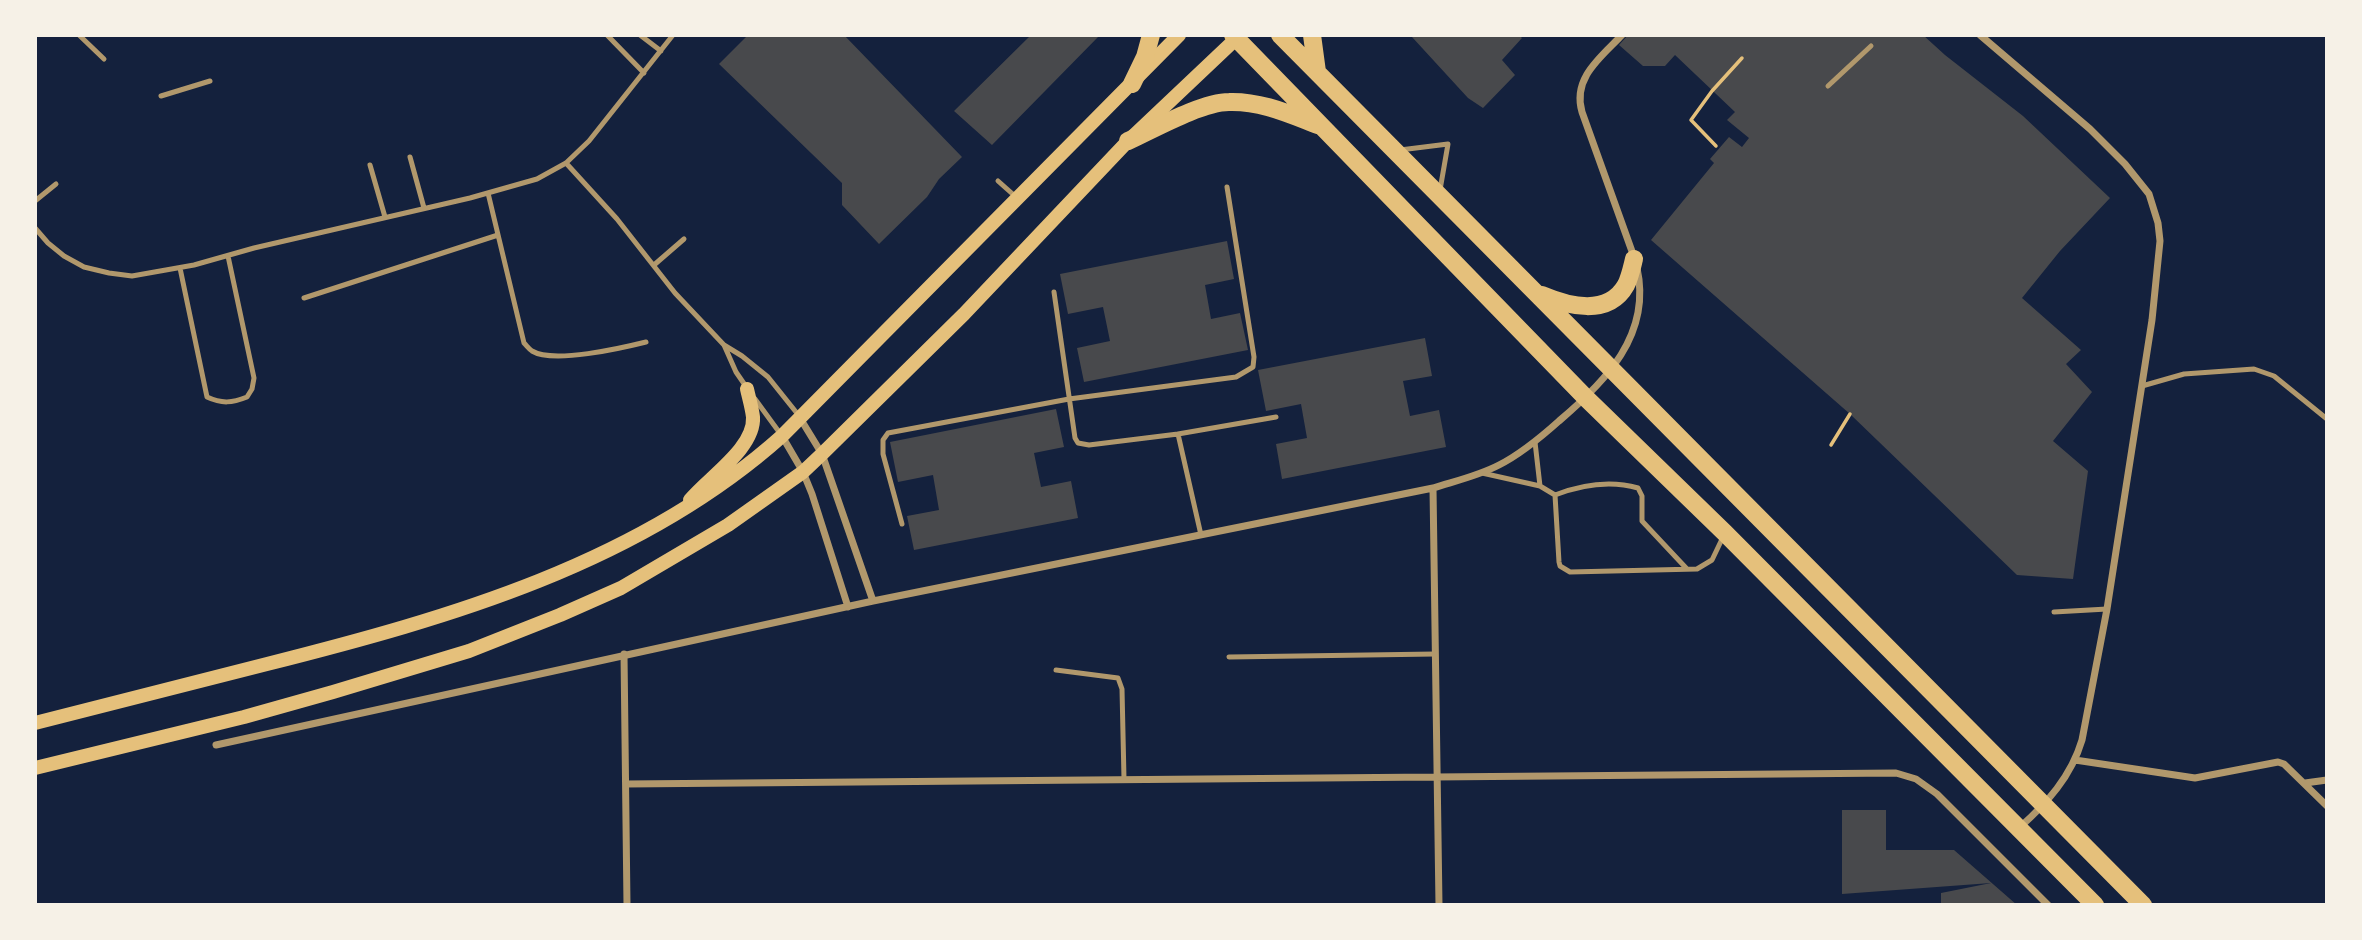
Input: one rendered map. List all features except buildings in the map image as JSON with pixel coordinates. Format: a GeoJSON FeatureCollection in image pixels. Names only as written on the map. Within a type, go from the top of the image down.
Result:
{"type":"FeatureCollection","features":[{"type":"Feature","properties":{"kind":"main road"},"geometry":{"type":"LineString","coordinates":[[1132,84],[1145,57],[1151,35]]}},
{"type":"Feature","properties":{"kind":"main road"},"geometry":{"type":"LineString","coordinates":[[35,723],[443,616],[567,569],[680,512],[757,458],[782,436],[1179,35]]}},
{"type":"Feature","properties":{"kind":"main road"},"geometry":{"type":"LineString","coordinates":[[1280,35],[2143,905]]}},
{"type":"Feature","properties":{"kind":"main road"},"geometry":{"type":"LineString","coordinates":[[1312,35],[1317,72]]}},
{"type":"Feature","properties":{"kind":"main road"},"geometry":{"type":"LineString","coordinates":[[35,768],[244,717],[469,651],[621,588],[728,525],[803,472],[822,454],[964,314],[1128,141],[1236,36],[1586,398],[1725,533],[2095,905]]}},
{"type":"Feature","properties":{"kind":"main road"},"geometry":{"type":"LineString","coordinates":[[1128,141],[1195,111],[1230,102],[1272,108],[1325,128]]}},
{"type":"Feature","properties":{"kind":"main road"},"geometry":{"type":"LineString","coordinates":[[1535,293],[1563,304],[1584,308],[1608,302],[1625,286],[1634,258]]}},
{"type":"Feature","properties":{"kind":"main road"},"geometry":{"type":"LineString","coordinates":[[680,512],[703,484],[740,450],[750,435],[753,417],[747,389]]}},
{"type":"Feature","properties":{"kind":"street"},"geometry":{"type":"LineString","coordinates":[[216,746],[873,601],[1433,488],[1482,473],[1517,455],[1586,398],[1612,371],[1634,329],[1640,305],[1640,281],[1579,97],[1585,75],[1622,35]]}},
{"type":"Feature","properties":{"kind":"street"},"geometry":{"type":"LineString","coordinates":[[1980,35],[2090,129],[2125,164],[2149,194],[2155,208],[2160,242],[2142,386],[2107,609],[2082,740],[2062,783],[2044,806],[2019,828]]}},
{"type":"Feature","properties":{"kind":"street"},"geometry":{"type":"LineString","coordinates":[[800,418],[822,454],[873,601]]}},
{"type":"Feature","properties":{"kind":"street"},"geometry":{"type":"LineString","coordinates":[[782,436],[803,472],[848,607]]}},
{"type":"Feature","properties":{"kind":"street"},"geometry":{"type":"LineString","coordinates":[[1433,488],[1440,905]]}},
{"type":"Feature","properties":{"kind":"street"},"geometry":{"type":"LineString","coordinates":[[624,654],[627,905]]}},
{"type":"Feature","properties":{"kind":"street"},"geometry":{"type":"LineString","coordinates":[[2075,760],[2195,778],[2278,762],[2284,764],[2327,806]]}},
{"type":"Feature","properties":{"kind":"street"},"geometry":{"type":"LineString","coordinates":[[626,784],[1896,773],[1916,779],[1937,793],[2049,905]]}},
{"type":"Feature","properties":{"kind":"street"},"geometry":{"type":"LineString","coordinates":[[2305,783],[2327,780]]}},
{"type":"Feature","properties":{"kind":"lane"},"geometry":{"type":"LineString","coordinates":[[79,35],[104,59]]}},
{"type":"Feature","properties":{"kind":"lane"},"geometry":{"type":"LineString","coordinates":[[607,35],[644,73]]}},
{"type":"Feature","properties":{"kind":"lane"},"geometry":{"type":"LineString","coordinates":[[640,35],[661,51]]}},
{"type":"Feature","properties":{"kind":"lane"},"geometry":{"type":"LineString","coordinates":[[35,228],[55,249],[83,267],[132,276],[180,268],[537,179],[566,163],[589,141],[673,35]]}},
{"type":"Feature","properties":{"kind":"lane"},"geometry":{"type":"LineString","coordinates":[[1828,86],[1871,46]]}},
{"type":"Feature","properties":{"kind":"lane"},"geometry":{"type":"LineString","coordinates":[[161,96],[210,81]]}},
{"type":"Feature","properties":{"kind":"lane"},"geometry":{"type":"LineString","coordinates":[[1394,150],[1448,144],[1439,195]]}},
{"type":"Feature","properties":{"kind":"lane"},"geometry":{"type":"LineString","coordinates":[[410,157],[424,208]]}},
{"type":"Feature","properties":{"kind":"lane"},"geometry":{"type":"LineString","coordinates":[[566,163],[617,219],[676,293],[724,345],[753,363],[768,377],[800,418]]}},
{"type":"Feature","properties":{"kind":"lane"},"geometry":{"type":"LineString","coordinates":[[370,166],[385,217]]}},
{"type":"Feature","properties":{"kind":"lane"},"geometry":{"type":"LineString","coordinates":[[998,181],[1018,199]]}},
{"type":"Feature","properties":{"kind":"lane"},"geometry":{"type":"LineString","coordinates":[[35,201],[56,184]]}},
{"type":"Feature","properties":{"kind":"lane"},"geometry":{"type":"LineString","coordinates":[[901,524],[883,454],[883,440],[888,433],[1069,399],[1236,377],[1253,367],[1254,357],[1227,187]]}},
{"type":"Feature","properties":{"kind":"lane"},"geometry":{"type":"LineString","coordinates":[[488,193],[524,343],[533,352],[590,355],[646,342]]}},
{"type":"Feature","properties":{"kind":"lane"},"geometry":{"type":"LineString","coordinates":[[304,298],[498,235]]}},
{"type":"Feature","properties":{"kind":"lane"},"geometry":{"type":"LineString","coordinates":[[654,265],[684,239]]}},
{"type":"Feature","properties":{"kind":"lane"},"geometry":{"type":"LineString","coordinates":[[180,268],[207,397],[220,403],[233,402],[247,397],[254,378],[228,256]]}},
{"type":"Feature","properties":{"kind":"lane"},"geometry":{"type":"LineString","coordinates":[[1054,292],[1075,438],[1078,443],[1089,445],[1178,434],[1276,417]]}},
{"type":"Feature","properties":{"kind":"lane"},"geometry":{"type":"LineString","coordinates":[[724,345],[736,372],[782,436]]}},
{"type":"Feature","properties":{"kind":"lane"},"geometry":{"type":"LineString","coordinates":[[2142,386],[2184,374],[2254,369],[2274,376],[2327,419]]}},
{"type":"Feature","properties":{"kind":"lane"},"geometry":{"type":"LineString","coordinates":[[1178,434],[1201,535]]}},
{"type":"Feature","properties":{"kind":"lane"},"geometry":{"type":"LineString","coordinates":[[1535,442],[1539,486]]}},
{"type":"Feature","properties":{"kind":"lane"},"geometry":{"type":"LineString","coordinates":[[1482,473],[1539,486],[1555,495],[1586,485],[1634,487],[1640,490],[1642,496],[1642,521],[1687,569]]}},
{"type":"Feature","properties":{"kind":"lane"},"geometry":{"type":"LineString","coordinates":[[1555,495],[1559,562],[1565,570],[1577,573],[1704,566],[1712,560],[1725,533]]}},
{"type":"Feature","properties":{"kind":"lane"},"geometry":{"type":"LineString","coordinates":[[2054,612],[2107,609]]}},
{"type":"Feature","properties":{"kind":"lane"},"geometry":{"type":"LineString","coordinates":[[1229,657],[1435,654]]}},
{"type":"Feature","properties":{"kind":"lane"},"geometry":{"type":"LineString","coordinates":[[1056,670],[1118,678],[1122,689],[1124,779]]}},
{"type":"Feature","properties":{"kind":"path"},"geometry":{"type":"LineString","coordinates":[[1716,146],[1691,120],[1712,91],[1742,58]]}},
{"type":"Feature","properties":{"kind":"path"},"geometry":{"type":"LineString","coordinates":[[1831,445],[1850,414]]}}]}
